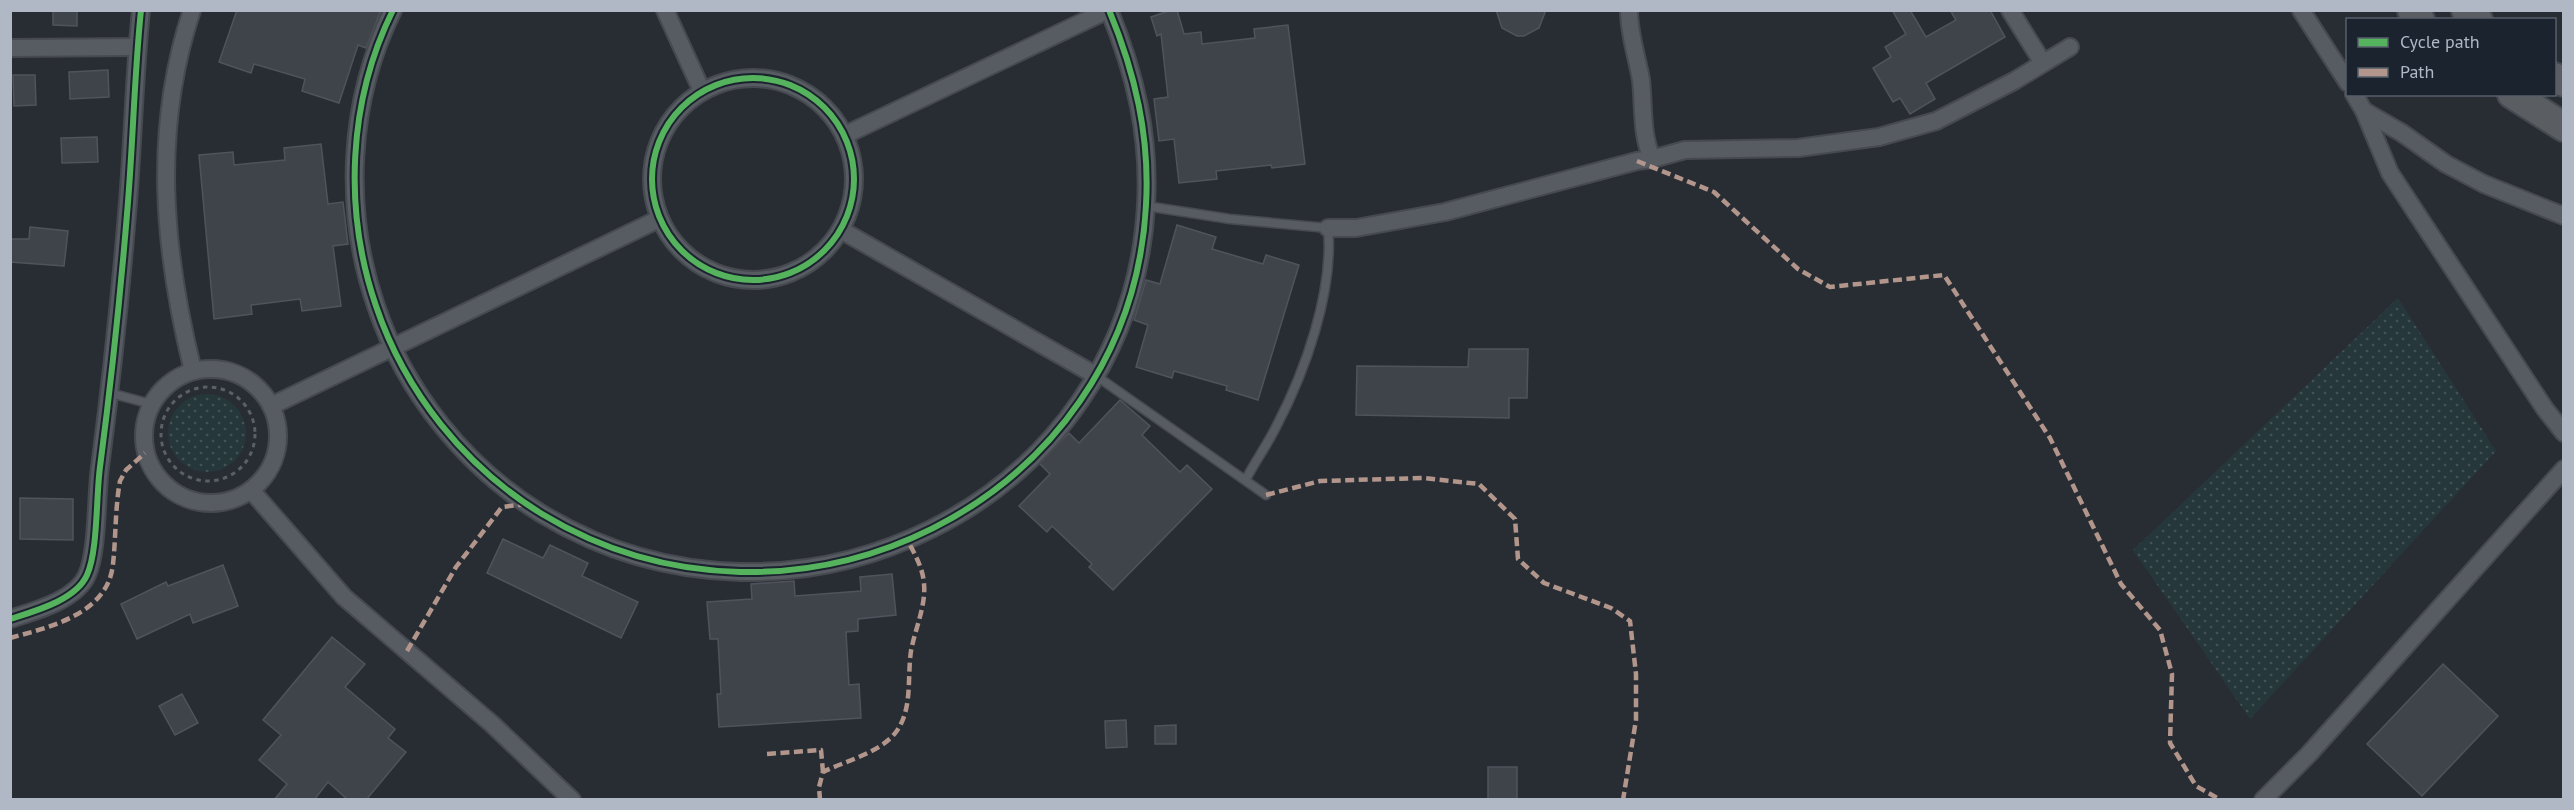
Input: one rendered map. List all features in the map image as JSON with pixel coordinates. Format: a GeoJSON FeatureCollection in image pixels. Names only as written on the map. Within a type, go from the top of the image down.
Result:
{"type":"FeatureCollection","features":[{"type":"Feature","properties":{"kind":"highway"},"geometry":{"type":"LineString","coordinates":[[2515,96],[2564,127]]}},
{"type":"Feature","properties":{"kind":"street"},"geometry":{"type":"LineString","coordinates":[[10,619],[76,590],[87,577],[93,559],[96,497],[110,393],[128,213],[141,10]]}},
{"type":"Feature","properties":{"kind":"street"},"geometry":{"type":"LineString","coordinates":[[192,10],[177,66],[170,107],[165,211],[177,302],[193,371]]}},
{"type":"Feature","properties":{"kind":"street"},"geometry":{"type":"LineString","coordinates":[[393,10],[368,77],[361,107],[355,169],[358,230],[363,261],[374,300],[393,348],[428,408],[449,435],[490,475],[526,504],[560,524],[596,542],[633,556],[682,567],[752,573],[792,571],[832,565],[870,555],[908,541],[964,511],[991,493],[1038,451],[1078,401],[1095,375],[1111,343],[1128,298],[1142,241],[1146,206],[1146,156],[1138,96],[1124,47],[1108,10],[845,135]]}},
{"type":"Feature","properties":{"kind":"street"},"geometry":{"type":"LineString","coordinates":[[665,10],[702,92]]}},
{"type":"Feature","properties":{"kind":"street"},"geometry":{"type":"LineString","coordinates":[[1629,10],[1629,32],[1638,59],[1642,119],[1646,144],[1652,159]]}},
{"type":"Feature","properties":{"kind":"street"},"geometry":{"type":"LineString","coordinates":[[2010,10],[2043,63]]}},
{"type":"Feature","properties":{"kind":"street"},"geometry":{"type":"LineString","coordinates":[[2301,10],[2346,80]]}},
{"type":"Feature","properties":{"kind":"street"},"geometry":{"type":"LineString","coordinates":[[10,48],[137,47]]}},
{"type":"Feature","properties":{"kind":"street"},"geometry":{"type":"LineString","coordinates":[[1328,228],[1356,228],[1445,212],[1685,150],[1798,148],[1879,137],[1936,121],[2070,47]]}},
{"type":"Feature","properties":{"kind":"street"},"geometry":{"type":"LineString","coordinates":[[755,78],[783,82],[808,94],[830,112],[845,135],[853,159],[855,183],[851,207],[841,230],[824,252],[801,269],[775,279],[747,281],[719,275],[694,262],[673,243],[659,219],[651,191],[652,161],[662,134],[673,118],[679,110],[702,92],[728,81],[755,78]]}},
{"type":"Feature","properties":{"kind":"street"},"geometry":{"type":"LineString","coordinates":[[2355,96],[2364,111],[2390,173],[2545,409],[2564,433]]}},
{"type":"Feature","properties":{"kind":"street"},"geometry":{"type":"LineString","coordinates":[[2364,111],[2402,133],[2455,169],[2494,189],[2564,216]]}},
{"type":"Feature","properties":{"kind":"street"},"geometry":{"type":"LineString","coordinates":[[271,406],[659,219]]}},
{"type":"Feature","properties":{"kind":"street"},"geometry":{"type":"LineString","coordinates":[[841,230],[1095,375]]}},
{"type":"Feature","properties":{"kind":"street"},"geometry":{"type":"LineString","coordinates":[[216,369],[238,374],[258,387],[271,406],[277,423],[278,442],[274,461],[264,477],[250,490],[234,499],[216,503],[197,502],[179,495],[164,484],[153,470],[146,453],[143,436],[145,419],[151,404],[162,389],[176,378],[193,371],[216,369]]}},
{"type":"Feature","properties":{"kind":"street"},"geometry":{"type":"LineString","coordinates":[[2264,800],[2309,754],[2564,469]]}},
{"type":"Feature","properties":{"kind":"street"},"geometry":{"type":"LineString","coordinates":[[250,490],[344,597],[492,724],[572,800]]}},
{"type":"Feature","properties":{"kind":"lane"},"geometry":{"type":"LineString","coordinates":[[1146,206],[1230,219],[1328,228],[1330,246],[1324,288],[1306,357],[1275,429],[1246,479]]}},
{"type":"Feature","properties":{"kind":"lane"},"geometry":{"type":"LineString","coordinates":[[1095,375],[1266,495]]}},
{"type":"Feature","properties":{"kind":"lane"},"geometry":{"type":"LineString","coordinates":[[110,393],[151,404]]}},
{"type":"Feature","properties":{"kind":"path"},"geometry":{"type":"LineString","coordinates":[[200,387],[216,387],[231,393],[244,403],[252,416],[255,431],[254,447],[247,461],[236,472],[222,479],[206,481],[191,478],[178,471],[168,459],[161,445],[160,430],[164,415],[173,402],[185,392],[200,387]]}},
{"type":"Feature","properties":{"kind":"shaded area"},"geometry":{"type":"Polygon","coordinates":[[[2398,298],[2496,451],[2250,719],[2133,550],[2398,298]]]}},
{"type":"Feature","properties":{"kind":"shaded area"},"geometry":{"type":"Polygon","coordinates":[[[207,394],[222,397],[239,411],[246,433],[243,448],[229,465],[207,472],[192,469],[175,455],[168,433],[171,418],[185,401],[207,394]]]}},
{"type":"Feature","properties":{"kind":"building"},"geometry":{"type":"Polygon","coordinates":[[[53,10],[77,10],[77,26],[53,25],[53,10]]]}},
{"type":"Feature","properties":{"kind":"building"},"geometry":{"type":"Polygon","coordinates":[[[237,10],[381,10],[366,48],[358,45],[339,103],[302,91],[305,79],[254,64],[251,73],[219,62],[237,10]]]}},
{"type":"Feature","properties":{"kind":"building"},"geometry":{"type":"Polygon","coordinates":[[[1177,10],[1184,34],[1201,32],[1202,44],[1255,38],[1254,29],[1288,25],[1305,164],[1216,171],[1217,179],[1179,183],[1174,139],[1159,141],[1154,99],[1168,97],[1161,34],[1157,36],[1151,17],[1177,10]]]}},
{"type":"Feature","properties":{"kind":"building"},"geometry":{"type":"Polygon","coordinates":[[[1496,10],[1546,10],[1539,28],[1524,36],[1517,36],[1502,28],[1496,10]]]}},
{"type":"Feature","properties":{"kind":"building"},"geometry":{"type":"Polygon","coordinates":[[[1892,10],[1910,10],[1926,37],[1956,20],[1950,10],[1990,10],[2005,37],[1926,83],[1935,99],[1910,114],[1900,98],[1893,102],[1873,68],[1891,57],[1885,47],[1906,34],[1892,10]]]}},
{"type":"Feature","properties":{"kind":"building"},"geometry":{"type":"Polygon","coordinates":[[[108,70],[109,97],[70,99],[69,72],[108,70]]]}},
{"type":"Feature","properties":{"kind":"building"},"geometry":{"type":"Polygon","coordinates":[[[13,75],[35,75],[36,105],[14,106],[13,75]]]}},
{"type":"Feature","properties":{"kind":"building"},"geometry":{"type":"Polygon","coordinates":[[[97,137],[98,162],[62,163],[61,138],[97,137]]]}},
{"type":"Feature","properties":{"kind":"building"},"geometry":{"type":"Polygon","coordinates":[[[321,144],[328,204],[343,202],[348,244],[333,246],[341,306],[302,311],[300,299],[251,305],[252,314],[214,319],[199,155],[233,152],[234,165],[285,160],[284,148],[321,144]]]}},
{"type":"Feature","properties":{"kind":"building"},"geometry":{"type":"Polygon","coordinates":[[[1177,225],[1216,237],[1212,249],[1263,264],[1266,255],[1299,265],[1258,400],[1226,390],[1227,386],[1174,371],[1172,378],[1136,367],[1148,325],[1134,320],[1146,280],[1160,284],[1177,225]]]}},
{"type":"Feature","properties":{"kind":"building"},"geometry":{"type":"Polygon","coordinates":[[[30,227],[68,231],[64,266],[10,262],[10,239],[29,239],[30,227]]]}},
{"type":"Feature","properties":{"kind":"building"},"geometry":{"type":"Polygon","coordinates":[[[1469,349],[1528,349],[1527,398],[1509,398],[1509,418],[1356,415],[1357,366],[1468,367],[1469,349]]]}},
{"type":"Feature","properties":{"kind":"building"},"geometry":{"type":"Polygon","coordinates":[[[1120,400],[1150,426],[1142,435],[1180,472],[1187,465],[1212,489],[1113,590],[1089,567],[1092,564],[1052,526],[1047,532],[1019,506],[1050,474],[1039,463],[1069,433],[1079,443],[1120,400]]]}},
{"type":"Feature","properties":{"kind":"building"},"geometry":{"type":"Polygon","coordinates":[[[20,498],[73,499],[73,540],[20,539],[20,498]]]}},
{"type":"Feature","properties":{"kind":"building"},"geometry":{"type":"Polygon","coordinates":[[[503,539],[543,558],[550,545],[588,563],[582,576],[638,602],[621,638],[487,573],[503,539]]]}},
{"type":"Feature","properties":{"kind":"building"},"geometry":{"type":"Polygon","coordinates":[[[223,565],[238,606],[193,623],[190,614],[137,639],[121,604],[166,582],[168,586],[223,565]]]}},
{"type":"Feature","properties":{"kind":"building"},"geometry":{"type":"Polygon","coordinates":[[[892,574],[896,615],[858,619],[858,631],[846,632],[849,685],[859,684],[861,718],[719,727],[717,694],[721,694],[718,639],[710,639],[707,602],[752,599],[751,584],[794,581],[795,596],[861,591],[860,577],[892,574]]]}},
{"type":"Feature","properties":{"kind":"building"},"geometry":{"type":"Polygon","coordinates":[[[332,637],[365,664],[345,687],[395,729],[388,738],[406,752],[366,800],[348,800],[328,782],[314,800],[274,800],[287,784],[259,760],[281,735],[263,720],[332,637]]]}},
{"type":"Feature","properties":{"kind":"building"},"geometry":{"type":"Polygon","coordinates":[[[2443,664],[2498,716],[2422,796],[2367,744],[2443,664]]]}},
{"type":"Feature","properties":{"kind":"building"},"geometry":{"type":"Polygon","coordinates":[[[182,694],[198,723],[175,735],[159,706],[182,694]]]}},
{"type":"Feature","properties":{"kind":"building"},"geometry":{"type":"Polygon","coordinates":[[[1126,720],[1127,747],[1106,748],[1105,721],[1126,720]]]}},
{"type":"Feature","properties":{"kind":"building"},"geometry":{"type":"Polygon","coordinates":[[[1176,725],[1176,744],[1155,744],[1155,726],[1176,725]]]}},
{"type":"Feature","properties":{"kind":"building"},"geometry":{"type":"Polygon","coordinates":[[[1488,767],[1517,767],[1517,800],[1488,800],[1488,767]]]}},
{"type":"Feature","properties":{"kind":"marked path"},"geometry":{"type":"LineString","coordinates":[[1637,161],[1714,192],[1798,269],[1830,287],[1944,275],[2050,438],[2121,584],[2160,630],[2172,674],[2170,743],[2196,786],[2221,800]]}},
{"type":"Feature","properties":{"kind":"marked path"},"geometry":{"type":"LineString","coordinates":[[10,638],[75,616],[100,595],[109,581],[113,564],[120,481],[126,470],[145,453]]}},
{"type":"Feature","properties":{"kind":"marked path"},"geometry":{"type":"LineString","coordinates":[[1266,495],[1320,481],[1423,478],[1479,484],[1515,519],[1518,559],[1544,583],[1611,608],[1630,621],[1636,674],[1636,720],[1623,800]]}},
{"type":"Feature","properties":{"kind":"marked path"},"geometry":{"type":"LineString","coordinates":[[407,651],[456,567],[502,507],[526,504]]}},
{"type":"Feature","properties":{"kind":"marked path"},"geometry":{"type":"LineString","coordinates":[[820,800],[819,787],[823,772],[881,746],[896,732],[905,713],[911,651],[924,592],[922,572],[908,541]]}},
{"type":"Feature","properties":{"kind":"marked path"},"geometry":{"type":"LineString","coordinates":[[767,754],[821,750],[823,772]]}},
{"type":"Feature","properties":{"kind":"cycle path"},"geometry":{"type":"LineString","coordinates":[[10,619],[64,598],[82,584],[91,565],[124,246],[141,10]]}},
{"type":"Feature","properties":{"kind":"cycle path"},"geometry":{"type":"LineString","coordinates":[[393,10],[378,45],[359,118],[355,156],[355,194],[358,232],[365,269],[388,338],[403,368],[441,425],[463,450],[488,474],[542,514],[639,557],[740,572],[839,562],[932,529],[1014,474],[1080,401],[1126,310],[1146,205],[1146,154],[1139,105],[1126,57],[1109,10]]}},
{"type":"Feature","properties":{"kind":"cycle path"},"geometry":{"type":"LineString","coordinates":[[743,78],[763,78],[792,85],[825,107],[847,140],[854,179],[847,218],[825,251],[792,273],[763,280],[743,280],[714,273],[681,251],[659,218],[652,189],[652,169],[659,140],[681,107],[714,85],[743,78]]}}]}
